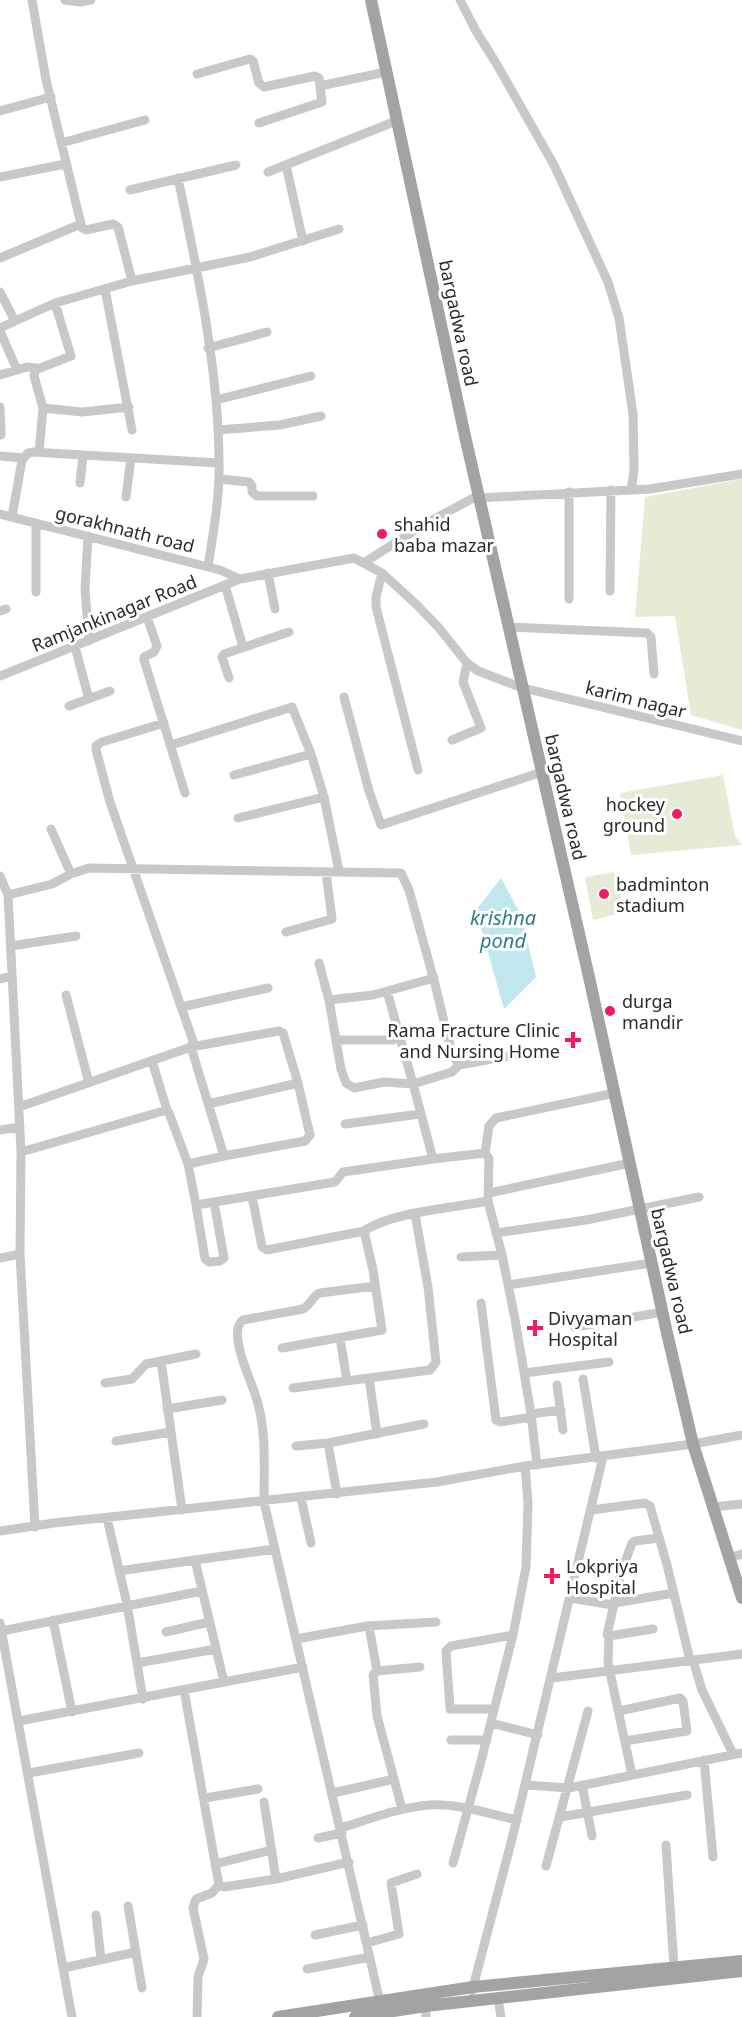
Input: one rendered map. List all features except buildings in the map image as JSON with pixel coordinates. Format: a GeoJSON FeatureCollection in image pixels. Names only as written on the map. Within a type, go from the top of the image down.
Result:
{"type":"FeatureCollection","features":[{"type":"Feature","properties":{"kind":"main road","name":"bargadwa road"},"geometry":{"type":"LineString","coordinates":[[371,0],[479,496],[693,1444],[728,1558],[740,1585],[742,1598]]}},
{"type":"Feature","properties":{"kind":"main road"},"geometry":{"type":"LineString","coordinates":[[278,2017],[473,1987],[742,1960]]}},
{"type":"Feature","properties":{"kind":"main road"},"geometry":{"type":"LineString","coordinates":[[355,2017],[426,2012],[498,1998],[742,1971]]}},
{"type":"Feature","properties":{"kind":"street"},"geometry":{"type":"LineString","coordinates":[[32,0],[46,80],[83,230],[113,224],[118,227],[132,281]]}},
{"type":"Feature","properties":{"kind":"street"},"geometry":{"type":"LineString","coordinates":[[65,0],[75,2],[91,0]]}},
{"type":"Feature","properties":{"kind":"street"},"geometry":{"type":"LineString","coordinates":[[460,0],[554,165],[608,282],[619,318],[633,414],[634,470],[631,490]]}},
{"type":"Feature","properties":{"kind":"street"},"geometry":{"type":"LineString","coordinates":[[197,74],[250,59],[259,83],[264,87],[315,76],[319,78],[322,102],[259,123]]}},
{"type":"Feature","properties":{"kind":"street"},"geometry":{"type":"LineString","coordinates":[[320,86],[386,72]]}},
{"type":"Feature","properties":{"kind":"street"},"geometry":{"type":"LineString","coordinates":[[0,111],[51,97]]}},
{"type":"Feature","properties":{"kind":"street"},"geometry":{"type":"LineString","coordinates":[[61,143],[145,120]]}},
{"type":"Feature","properties":{"kind":"street"},"geometry":{"type":"LineString","coordinates":[[268,172],[396,121]]}},
{"type":"Feature","properties":{"kind":"street"},"geometry":{"type":"LineString","coordinates":[[0,177],[65,164]]}},
{"type":"Feature","properties":{"kind":"street"},"geometry":{"type":"LineString","coordinates":[[130,190],[236,165]]}},
{"type":"Feature","properties":{"kind":"street"},"geometry":{"type":"LineString","coordinates":[[286,165],[303,241]]}},
{"type":"Feature","properties":{"kind":"street"},"geometry":{"type":"LineString","coordinates":[[178,178],[196,267],[216,400],[219,479],[208,567]]}},
{"type":"Feature","properties":{"kind":"street"},"geometry":{"type":"LineString","coordinates":[[0,258],[81,224]]}},
{"type":"Feature","properties":{"kind":"street"},"geometry":{"type":"LineString","coordinates":[[17,370],[0,330],[55,303],[132,281],[250,257],[339,229]]}},
{"type":"Feature","properties":{"kind":"street"},"geometry":{"type":"LineString","coordinates":[[105,289],[132,430]]}},
{"type":"Feature","properties":{"kind":"street"},"geometry":{"type":"LineString","coordinates":[[0,292],[15,321]]}},
{"type":"Feature","properties":{"kind":"street"},"geometry":{"type":"LineString","coordinates":[[0,375],[27,367],[36,368],[71,356],[55,303]]}},
{"type":"Feature","properties":{"kind":"street"},"geometry":{"type":"LineString","coordinates":[[208,348],[267,332]]}},
{"type":"Feature","properties":{"kind":"street"},"geometry":{"type":"LineString","coordinates":[[36,368],[34,376],[43,408],[39,452]]}},
{"type":"Feature","properties":{"kind":"street"},"geometry":{"type":"LineString","coordinates":[[216,400],[311,376]]}},
{"type":"Feature","properties":{"kind":"street"},"geometry":{"type":"LineString","coordinates":[[0,407],[1,435]]}},
{"type":"Feature","properties":{"kind":"street"},"geometry":{"type":"LineString","coordinates":[[43,408],[82,412],[129,407]]}},
{"type":"Feature","properties":{"kind":"street"},"geometry":{"type":"LineString","coordinates":[[218,430],[280,425],[321,416]]}},
{"type":"Feature","properties":{"kind":"street"},"geometry":{"type":"LineString","coordinates":[[12,517],[23,458],[28,453],[219,463]]}},
{"type":"Feature","properties":{"kind":"street"},"geometry":{"type":"LineString","coordinates":[[80,483],[83,455]]}},
{"type":"Feature","properties":{"kind":"street"},"geometry":{"type":"LineString","coordinates":[[0,456],[23,458]]}},
{"type":"Feature","properties":{"kind":"street"},"geometry":{"type":"LineString","coordinates":[[126,496],[131,458]]}},
{"type":"Feature","properties":{"kind":"street"},"geometry":{"type":"LineString","coordinates":[[452,740],[481,728],[464,685],[465,671],[439,628],[380,581],[365,562],[425,524],[479,496],[656,488],[742,474]]}},
{"type":"Feature","properties":{"kind":"street"},"geometry":{"type":"LineString","coordinates":[[219,479],[249,482],[252,492],[257,496],[313,496]]}},
{"type":"Feature","properties":{"kind":"street"},"geometry":{"type":"LineString","coordinates":[[609,591],[611,490]]}},
{"type":"Feature","properties":{"kind":"street"},"geometry":{"type":"LineString","coordinates":[[568,599],[569,492]]}},
{"type":"Feature","properties":{"kind":"street","name":"gorakhnath road"},"geometry":{"type":"LineString","coordinates":[[0,514],[208,567],[240,579]]}},
{"type":"Feature","properties":{"kind":"street"},"geometry":{"type":"LineString","coordinates":[[36,523],[36,592]]}},
{"type":"Feature","properties":{"kind":"street"},"geometry":{"type":"LineString","coordinates":[[88,536],[85,589],[89,641]]}},
{"type":"Feature","properties":{"kind":"street","name":"Ramjankinagar Road"},"geometry":{"type":"LineString","coordinates":[[0,676],[240,579],[345,558],[365,562]]}},
{"type":"Feature","properties":{"kind":"street"},"geometry":{"type":"LineString","coordinates":[[268,573],[275,609]]}},
{"type":"Feature","properties":{"kind":"street"},"geometry":{"type":"LineString","coordinates":[[380,581],[376,607],[418,770]]}},
{"type":"Feature","properties":{"kind":"street"},"geometry":{"type":"LineString","coordinates":[[225,585],[243,647]]}},
{"type":"Feature","properties":{"kind":"street"},"geometry":{"type":"LineString","coordinates":[[147,617],[156,649],[144,657],[144,660],[185,793]]}},
{"type":"Feature","properties":{"kind":"street"},"geometry":{"type":"LineString","coordinates":[[509,627],[647,633],[651,637],[654,674]]}},
{"type":"Feature","properties":{"kind":"street"},"geometry":{"type":"LineString","coordinates":[[229,678],[223,655],[289,632]]}},
{"type":"Feature","properties":{"kind":"street"},"geometry":{"type":"LineString","coordinates":[[75,646],[89,699]]}},
{"type":"Feature","properties":{"kind":"street","name":"karim nagar"},"geometry":{"type":"LineString","coordinates":[[465,671],[478,671],[523,688],[742,741]]}},
{"type":"Feature","properties":{"kind":"street"},"geometry":{"type":"LineString","coordinates":[[69,706],[110,691]]}},
{"type":"Feature","properties":{"kind":"street"},"geometry":{"type":"LineString","coordinates":[[344,697],[369,791],[381,825],[542,772]]}},
{"type":"Feature","properties":{"kind":"street"},"geometry":{"type":"LineString","coordinates":[[171,744],[292,707],[311,754],[324,797],[339,872]]}},
{"type":"Feature","properties":{"kind":"street"},"geometry":{"type":"LineString","coordinates":[[164,723],[102,742],[96,746],[96,750],[110,802],[193,1041],[191,1047],[224,1156]]}},
{"type":"Feature","properties":{"kind":"street"},"geometry":{"type":"LineString","coordinates":[[234,775],[311,754]]}},
{"type":"Feature","properties":{"kind":"street"},"geometry":{"type":"LineString","coordinates":[[238,818],[324,797]]}},
{"type":"Feature","properties":{"kind":"street"},"geometry":{"type":"LineString","coordinates":[[51,829],[71,874]]}},
{"type":"Feature","properties":{"kind":"street"},"geometry":{"type":"LineString","coordinates":[[8,895],[52,884],[89,868],[397,872],[404,877],[434,978],[448,1038],[459,1065]]}},
{"type":"Feature","properties":{"kind":"street"},"geometry":{"type":"LineString","coordinates":[[286,932],[332,918],[326,872]]}},
{"type":"Feature","properties":{"kind":"street"},"geometry":{"type":"LineString","coordinates":[[0,876],[8,895],[11,946],[21,1152],[20,1254],[35,1527]]}},
{"type":"Feature","properties":{"kind":"street"},"geometry":{"type":"LineString","coordinates":[[11,946],[76,936]]}},
{"type":"Feature","properties":{"kind":"street"},"geometry":{"type":"LineString","coordinates":[[319,963],[329,1000],[341,1069],[348,1086],[354,1088],[384,1082],[413,1084],[452,1072],[459,1065],[520,1054]]}},
{"type":"Feature","properties":{"kind":"street"},"geometry":{"type":"LineString","coordinates":[[0,979],[12,976]]}},
{"type":"Feature","properties":{"kind":"street"},"geometry":{"type":"LineString","coordinates":[[329,1000],[373,995],[434,978]]}},
{"type":"Feature","properties":{"kind":"street"},"geometry":{"type":"LineString","coordinates":[[181,1007],[268,988]]}},
{"type":"Feature","properties":{"kind":"street"},"geometry":{"type":"LineString","coordinates":[[387,991],[433,1159]]}},
{"type":"Feature","properties":{"kind":"street"},"geometry":{"type":"LineString","coordinates":[[66,995],[89,1083]]}},
{"type":"Feature","properties":{"kind":"street"},"geometry":{"type":"LineString","coordinates":[[19,1107],[191,1047],[282,1032],[298,1083],[309,1139],[188,1164]]}},
{"type":"Feature","properties":{"kind":"street"},"geometry":{"type":"LineString","coordinates":[[336,1041],[393,1040]]}},
{"type":"Feature","properties":{"kind":"street"},"geometry":{"type":"LineString","coordinates":[[152,1061],[167,1110],[188,1164],[205,1259],[209,1262],[220,1261],[224,1258],[214,1202]]}},
{"type":"Feature","properties":{"kind":"street"},"geometry":{"type":"LineString","coordinates":[[208,1104],[298,1083]]}},
{"type":"Feature","properties":{"kind":"street"},"geometry":{"type":"LineString","coordinates":[[537,1464],[524,1372],[502,1254],[488,1197],[489,1158],[485,1153],[489,1126],[496,1118],[615,1093]]}},
{"type":"Feature","properties":{"kind":"street"},"geometry":{"type":"LineString","coordinates":[[21,1152],[167,1110]]}},
{"type":"Feature","properties":{"kind":"street"},"geometry":{"type":"LineString","coordinates":[[345,1124],[420,1114]]}},
{"type":"Feature","properties":{"kind":"street"},"geometry":{"type":"LineString","coordinates":[[0,1130],[20,1127]]}},
{"type":"Feature","properties":{"kind":"street"},"geometry":{"type":"LineString","coordinates":[[196,1205],[335,1182],[343,1172],[485,1153]]}},
{"type":"Feature","properties":{"kind":"street"},"geometry":{"type":"LineString","coordinates":[[252,1196],[264,1250],[364,1231],[375,1224],[397,1217],[630,1163]]}},
{"type":"Feature","properties":{"kind":"street"},"geometry":{"type":"LineString","coordinates":[[496,1233],[586,1220],[699,1197]]}},
{"type":"Feature","properties":{"kind":"street"},"geometry":{"type":"LineString","coordinates":[[293,1388],[430,1370],[436,1362],[430,1296],[415,1214]]}},
{"type":"Feature","properties":{"kind":"street"},"geometry":{"type":"LineString","coordinates":[[282,1348],[382,1330],[371,1257],[364,1231]]}},
{"type":"Feature","properties":{"kind":"street"},"geometry":{"type":"LineString","coordinates":[[0,1258],[20,1254]]}},
{"type":"Feature","properties":{"kind":"street"},"geometry":{"type":"LineString","coordinates":[[461,1257],[502,1254]]}},
{"type":"Feature","properties":{"kind":"street"},"geometry":{"type":"LineString","coordinates":[[508,1286],[651,1263]]}},
{"type":"Feature","properties":{"kind":"street"},"geometry":{"type":"LineString","coordinates":[[375,1286],[320,1293],[310,1305],[303,1309],[243,1320],[237,1329],[241,1356],[257,1398],[264,1435],[264,1502],[380,2002]]}},
{"type":"Feature","properties":{"kind":"street"},"geometry":{"type":"LineString","coordinates":[[481,1303],[496,1420],[500,1422],[561,1410]]}},
{"type":"Feature","properties":{"kind":"street"},"geometry":{"type":"LineString","coordinates":[[575,1327],[663,1312]]}},
{"type":"Feature","properties":{"kind":"street"},"geometry":{"type":"LineString","coordinates":[[340,1338],[347,1381]]}},
{"type":"Feature","properties":{"kind":"street"},"geometry":{"type":"LineString","coordinates":[[105,1383],[132,1378],[143,1365],[196,1354]]}},
{"type":"Feature","properties":{"kind":"street"},"geometry":{"type":"LineString","coordinates":[[160,1361],[182,1510]]}},
{"type":"Feature","properties":{"kind":"street"},"geometry":{"type":"LineString","coordinates":[[524,1372],[609,1362]]}},
{"type":"Feature","properties":{"kind":"street"},"geometry":{"type":"LineString","coordinates":[[369,1378],[377,1434]]}},
{"type":"Feature","properties":{"kind":"street"},"geometry":{"type":"LineString","coordinates":[[469,2003],[517,1820],[591,1510],[600,1457],[583,1379]]}},
{"type":"Feature","properties":{"kind":"street"},"geometry":{"type":"LineString","coordinates":[[557,1385],[563,1430]]}},
{"type":"Feature","properties":{"kind":"street"},"geometry":{"type":"LineString","coordinates":[[167,1408],[222,1400]]}},
{"type":"Feature","properties":{"kind":"street"},"geometry":{"type":"LineString","coordinates":[[296,1446],[328,1443],[424,1424]]}},
{"type":"Feature","properties":{"kind":"street"},"geometry":{"type":"LineString","coordinates":[[116,1441],[171,1432]]}},
{"type":"Feature","properties":{"kind":"street"},"geometry":{"type":"LineString","coordinates":[[0,1531],[437,1482],[537,1464],[693,1444],[742,1435]]}},
{"type":"Feature","properties":{"kind":"street"},"geometry":{"type":"LineString","coordinates":[[328,1443],[337,1494]]}},
{"type":"Feature","properties":{"kind":"street"},"geometry":{"type":"LineString","coordinates":[[453,1863],[513,1635],[527,1560],[528,1503],[525,1466]]}},
{"type":"Feature","properties":{"kind":"street"},"geometry":{"type":"LineString","coordinates":[[301,1498],[311,1543]]}},
{"type":"Feature","properties":{"kind":"street"},"geometry":{"type":"LineString","coordinates":[[525,1785],[568,1788],[737,1754],[702,1690],[648,1504],[591,1510]]}},
{"type":"Feature","properties":{"kind":"street"},"geometry":{"type":"LineString","coordinates":[[712,1507],[742,1504]]}},
{"type":"Feature","properties":{"kind":"street"},"geometry":{"type":"LineString","coordinates":[[106,1518],[127,1604],[143,1699]]}},
{"type":"Feature","properties":{"kind":"street"},"geometry":{"type":"LineString","coordinates":[[632,1775],[608,1663],[609,1636],[607,1635],[621,1573],[632,1543],[659,1538]]}},
{"type":"Feature","properties":{"kind":"street"},"geometry":{"type":"LineString","coordinates":[[119,1570],[275,1549]]}},
{"type":"Feature","properties":{"kind":"street"},"geometry":{"type":"LineString","coordinates":[[728,1558],[742,1554]]}},
{"type":"Feature","properties":{"kind":"street"},"geometry":{"type":"LineString","coordinates":[[195,1560],[224,1682]]}},
{"type":"Feature","properties":{"kind":"street"},"geometry":{"type":"LineString","coordinates":[[72,2017],[20,1721],[2,1642],[1,1627],[53,1620],[202,1591]]}},
{"type":"Feature","properties":{"kind":"street"},"geometry":{"type":"LineString","coordinates":[[570,1598],[614,1604],[674,1593]]}},
{"type":"Feature","properties":{"kind":"street"},"geometry":{"type":"LineString","coordinates":[[53,1620],[72,1712]]}},
{"type":"Feature","properties":{"kind":"street"},"geometry":{"type":"LineString","coordinates":[[166,1632],[210,1622]]}},
{"type":"Feature","properties":{"kind":"street"},"geometry":{"type":"LineString","coordinates":[[296,1639],[369,1626],[436,1622]]}},
{"type":"Feature","properties":{"kind":"street"},"geometry":{"type":"LineString","coordinates":[[369,1626],[377,1671]]}},
{"type":"Feature","properties":{"kind":"street"},"geometry":{"type":"LineString","coordinates":[[609,1636],[653,1629]]}},
{"type":"Feature","properties":{"kind":"street"},"geometry":{"type":"LineString","coordinates":[[494,1710],[450,1709],[446,1651],[451,1646],[513,1635]]}},
{"type":"Feature","properties":{"kind":"street"},"geometry":{"type":"LineString","coordinates":[[137,1663],[216,1649]]}},
{"type":"Feature","properties":{"kind":"street"},"geometry":{"type":"LineString","coordinates":[[552,1677],[742,1654]]}},
{"type":"Feature","properties":{"kind":"street"},"geometry":{"type":"LineString","coordinates":[[20,1721],[303,1667]]}},
{"type":"Feature","properties":{"kind":"street"},"geometry":{"type":"LineString","coordinates":[[402,1809],[374,1700],[373,1675],[377,1671],[420,1667]]}},
{"type":"Feature","properties":{"kind":"street"},"geometry":{"type":"LineString","coordinates":[[184,1690],[219,1885]]}},
{"type":"Feature","properties":{"kind":"street"},"geometry":{"type":"LineString","coordinates":[[619,1711],[680,1698],[683,1701],[687,1731],[625,1741]]}},
{"type":"Feature","properties":{"kind":"street"},"geometry":{"type":"LineString","coordinates":[[546,1866],[588,1711]]}},
{"type":"Feature","properties":{"kind":"street"},"geometry":{"type":"LineString","coordinates":[[491,1723],[538,1735]]}},
{"type":"Feature","properties":{"kind":"street"},"geometry":{"type":"LineString","coordinates":[[451,1740],[487,1740]]}},
{"type":"Feature","properties":{"kind":"street"},"geometry":{"type":"LineString","coordinates":[[29,1773],[139,1753]]}},
{"type":"Feature","properties":{"kind":"street"},"geometry":{"type":"LineString","coordinates":[[704,1760],[713,1857]]}},
{"type":"Feature","properties":{"kind":"street"},"geometry":{"type":"LineString","coordinates":[[333,1793],[394,1779]]}},
{"type":"Feature","properties":{"kind":"street"},"geometry":{"type":"LineString","coordinates":[[582,1785],[592,1836]]}},
{"type":"Feature","properties":{"kind":"street"},"geometry":{"type":"LineString","coordinates":[[205,1798],[258,1789]]}},
{"type":"Feature","properties":{"kind":"street"},"geometry":{"type":"LineString","coordinates":[[560,1817],[687,1795]]}},
{"type":"Feature","properties":{"kind":"street"},"geometry":{"type":"LineString","coordinates":[[264,1802],[276,1879]]}},
{"type":"Feature","properties":{"kind":"street"},"geometry":{"type":"LineString","coordinates":[[318,1838],[402,1809],[432,1805],[468,1809],[517,1820]]}},
{"type":"Feature","properties":{"kind":"street"},"geometry":{"type":"LineString","coordinates":[[666,1845],[674,1967]]}},
{"type":"Feature","properties":{"kind":"street"},"geometry":{"type":"LineString","coordinates":[[215,1864],[272,1850]]}},
{"type":"Feature","properties":{"kind":"street"},"geometry":{"type":"LineString","coordinates":[[219,1885],[224,1887],[276,1879],[349,1862]]}},
{"type":"Feature","properties":{"kind":"street"},"geometry":{"type":"LineString","coordinates":[[367,1943],[399,1934],[390,1886],[393,1881],[417,1874]]}},
{"type":"Feature","properties":{"kind":"street"},"geometry":{"type":"LineString","coordinates":[[197,2017],[198,1977],[204,1959],[193,1908],[196,1899],[212,1893],[219,1885]]}},
{"type":"Feature","properties":{"kind":"street"},"geometry":{"type":"LineString","coordinates":[[128,1906],[142,1988]]}},
{"type":"Feature","properties":{"kind":"street"},"geometry":{"type":"LineString","coordinates":[[96,1915],[101,1959]]}},
{"type":"Feature","properties":{"kind":"street"},"geometry":{"type":"LineString","coordinates":[[315,1935],[363,1925]]}},
{"type":"Feature","properties":{"kind":"street"},"geometry":{"type":"LineString","coordinates":[[63,1968],[136,1952]]}},
{"type":"Feature","properties":{"kind":"street"},"geometry":{"type":"LineString","coordinates":[[307,1969],[370,1957]]}},
{"type":"Feature","properties":{"kind":"street"},"geometry":{"type":"LineString","coordinates":[[498,1998],[501,2017]]}},
{"type":"Feature","properties":{"kind":"green space"},"geometry":{"type":"Polygon","coordinates":[[[742,479],[742,730],[691,715],[675,616],[635,617],[645,497],[742,479]]]}},
{"type":"Feature","properties":{"kind":"green space","name":"hockey ground"},"geometry":{"type":"Polygon","coordinates":[[[723,775],[735,836],[742,845],[631,855],[620,793],[723,775]]]}},
{"type":"Feature","properties":{"kind":"green space","name":"badminton stadium"},"geometry":{"type":"Polygon","coordinates":[[[614,872],[625,912],[593,920],[585,877],[614,872]]]}},
{"type":"Feature","properties":{"kind":"water","name":"krishna pond"},"geometry":{"type":"Polygon","coordinates":[[[501,878],[521,915],[536,977],[504,1009],[476,910],[501,878]]]}},
{"type":"Feature","properties":{"kind":"place","name":"shahid baba mazar"},"geometry":{"type":"Point","coordinates":[382,534]}},
{"type":"Feature","properties":{"kind":"place","name":"hockey ground"},"geometry":{"type":"Point","coordinates":[677,814]}},
{"type":"Feature","properties":{"kind":"place","name":"badminton stadium"},"geometry":{"type":"Point","coordinates":[604,894]}},
{"type":"Feature","properties":{"kind":"place","name":"durga mandir"},"geometry":{"type":"Point","coordinates":[610,1011]}},
{"type":"Feature","properties":{"kind":"place","name":"Rama Fracture Clinic and Nursing Home"},"geometry":{"type":"Point","coordinates":[573,1040]}},
{"type":"Feature","properties":{"kind":"place","name":"Divyaman Hospital"},"geometry":{"type":"Point","coordinates":[535,1328]}},
{"type":"Feature","properties":{"kind":"place","name":"Lokpriya Hospital"},"geometry":{"type":"Point","coordinates":[552,1576]}}]}
